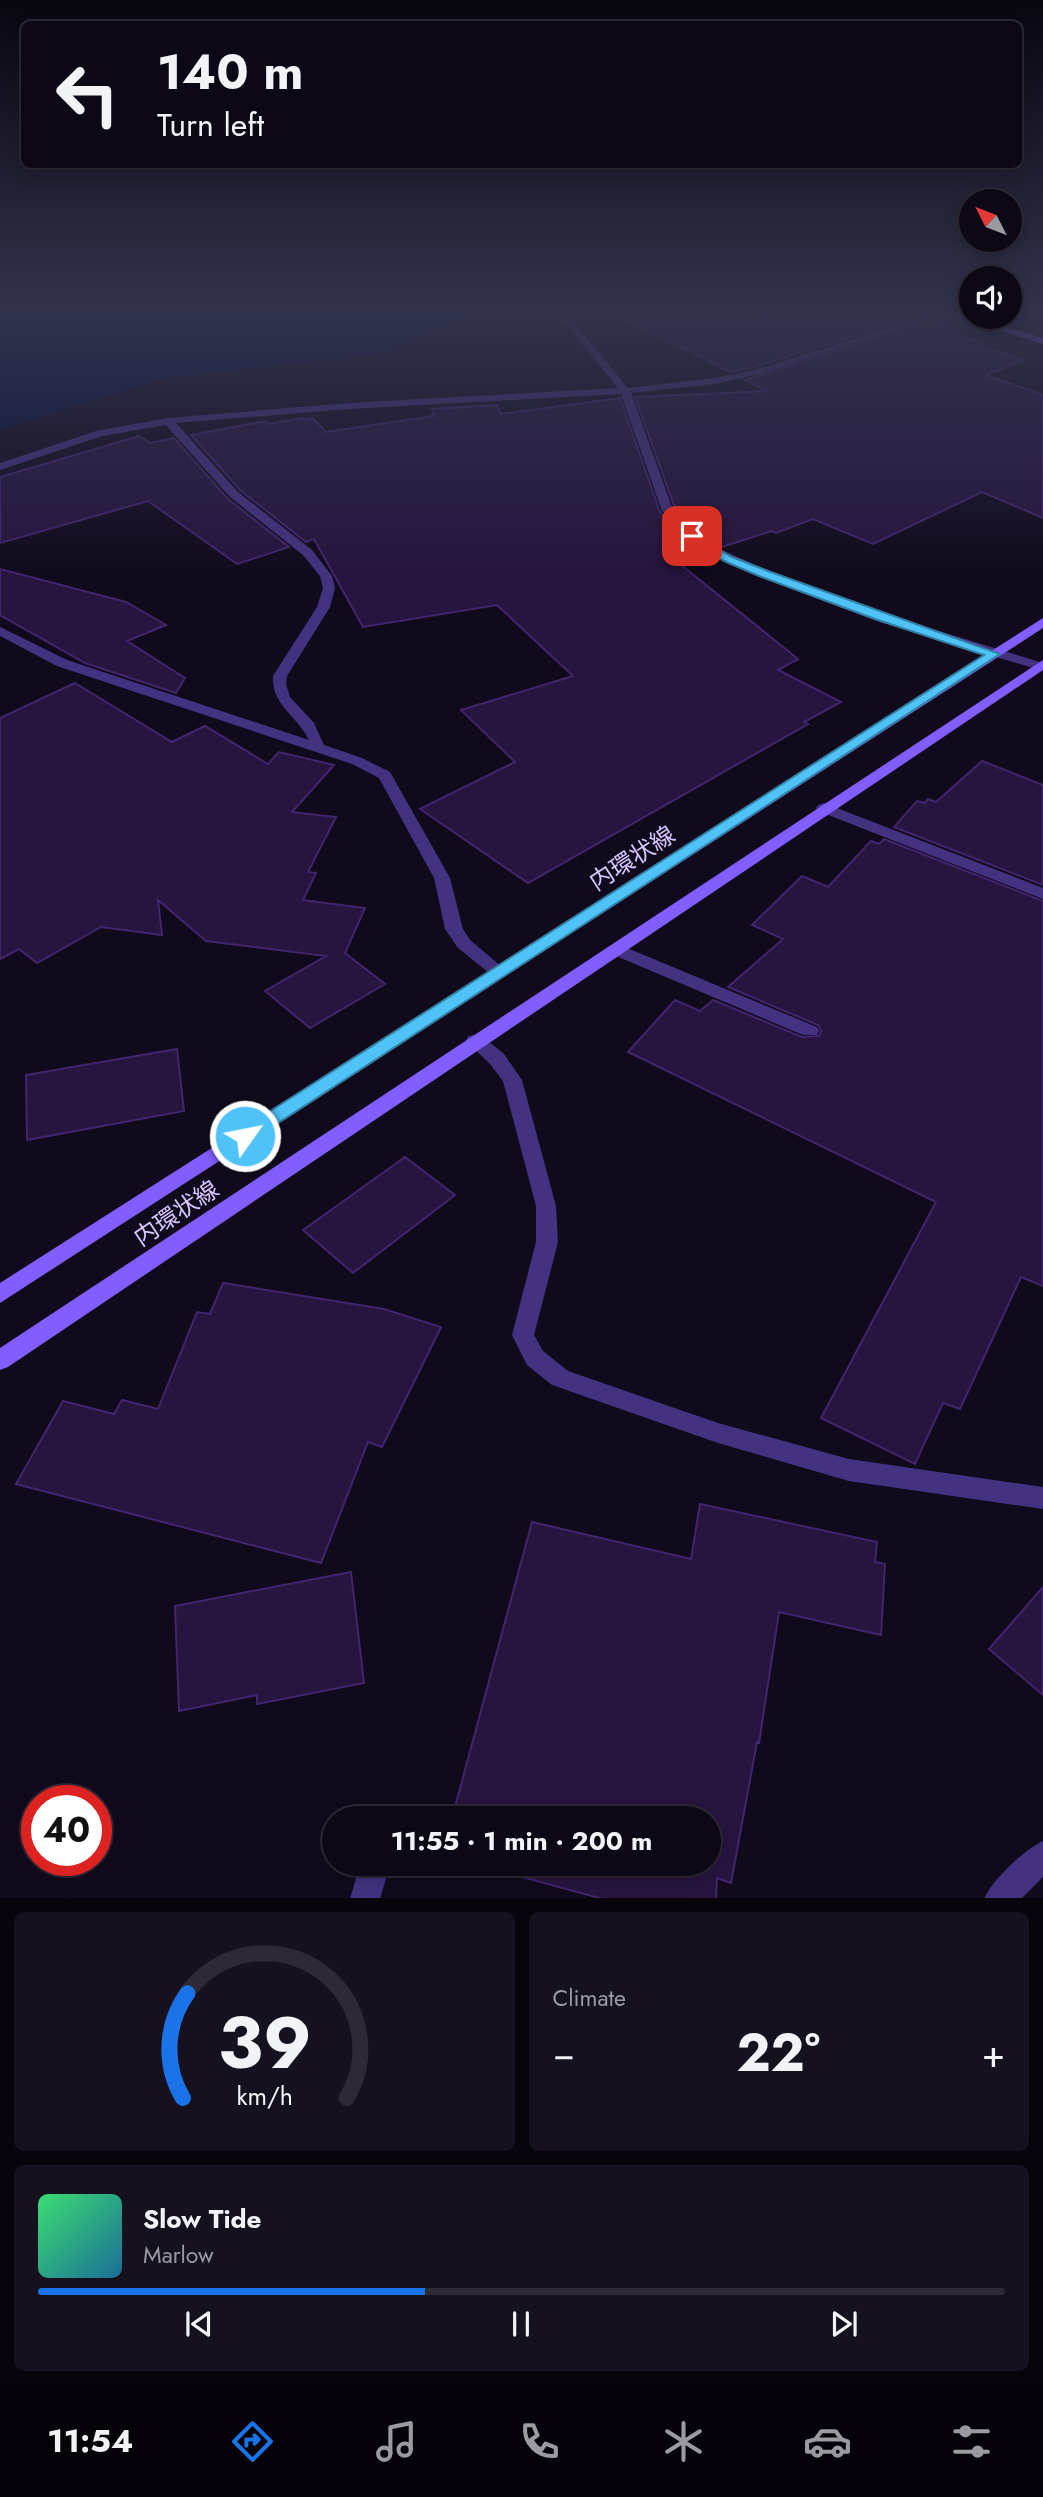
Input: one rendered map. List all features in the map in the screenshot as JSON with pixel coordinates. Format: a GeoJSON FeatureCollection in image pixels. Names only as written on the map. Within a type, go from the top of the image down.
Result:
{"type":"FeatureCollection","features":[{"type":"Feature","properties":{"kind":"street"},"geometry":{"type":"LineString","coordinates":[[0,467],[100,433],[169,421],[362,405],[502,398]]}},
{"type":"Feature","properties":{"kind":"street"},"geometry":{"type":"LineString","coordinates":[[627,398],[668,511],[709,549],[743,565],[867,612],[994,654],[1042,666]]}},
{"type":"Feature","properties":{"kind":"street"},"geometry":{"type":"LineString","coordinates":[[169,421],[244,505],[275,525],[317,564],[328,583],[330,591],[315,624],[280,676],[279,684],[288,705],[309,726],[318,743],[316,748]]}},
{"type":"Feature","properties":{"kind":"street","name":"内環状線"},"geometry":{"type":"LineString","coordinates":[[0,1294],[1043,622]]}},
{"type":"Feature","properties":{"kind":"street"},"geometry":{"type":"LineString","coordinates":[[0,631],[62,663],[358,761],[385,775],[443,878],[454,929],[464,944],[499,972]]}},
{"type":"Feature","properties":{"kind":"street","name":"内環状線"},"geometry":{"type":"LineString","coordinates":[[0,1360],[824,808],[1042,666]]}},
{"type":"Feature","properties":{"kind":"street"},"geometry":{"type":"LineString","coordinates":[[824,808],[1043,894]]}},
{"type":"Feature","properties":{"kind":"street"},"geometry":{"type":"LineString","coordinates":[[615,949],[810,1031]]}},
{"type":"Feature","properties":{"kind":"street"},"geometry":{"type":"LineString","coordinates":[[475,1041],[497,1059],[512,1080],[546,1206],[547,1242],[523,1335],[535,1358],[560,1378],[718,1433],[849,1470],[1043,1498]]}},
{"type":"Feature","properties":{"kind":"street"},"geometry":{"type":"LineString","coordinates":[[1000,1898],[1043,1856]]}},
{"type":"Feature","properties":{"kind":"street"},"geometry":{"type":"LineString","coordinates":[[365,1898],[372,1876]]}},
{"type":"Feature","properties":{"kind":"shaded area"},"geometry":{"type":"Polygon","coordinates":[[[0,398],[103,398],[0,430],[0,398]]]}},
{"type":"Feature","properties":{"kind":"building"},"geometry":{"type":"Polygon","coordinates":[[[620,398],[660,512],[702,553],[675,560],[798,659],[778,670],[841,702],[804,722],[808,724],[528,883],[420,809],[515,762],[461,710],[573,676],[497,605],[363,627],[314,539],[306,542],[240,490],[191,435],[266,421],[269,424],[303,418],[313,418],[326,432],[434,416],[432,409],[497,405],[501,414],[620,398]]]}},
{"type":"Feature","properties":{"kind":"building"},"geometry":{"type":"Polygon","coordinates":[[[635,398],[1043,398],[1043,518],[982,492],[873,544],[813,519],[776,533],[772,531],[722,547],[714,544],[675,508],[635,398]]]}},
{"type":"Feature","properties":{"kind":"building"},"geometry":{"type":"Polygon","coordinates":[[[139,436],[150,443],[174,438],[228,499],[289,547],[237,564],[148,501],[0,543],[0,477],[139,436]]]}},
{"type":"Feature","properties":{"kind":"building"},"geometry":{"type":"Polygon","coordinates":[[[0,569],[126,602],[166,625],[127,641],[185,678],[176,693],[85,663],[0,615],[0,569]]]}},
{"type":"Feature","properties":{"kind":"building"},"geometry":{"type":"Polygon","coordinates":[[[75,683],[172,742],[205,726],[268,764],[279,752],[334,765],[292,812],[336,817],[308,872],[316,873],[303,900],[365,908],[345,953],[385,984],[310,1028],[265,991],[326,956],[206,941],[158,900],[162,935],[101,927],[37,963],[19,949],[0,959],[0,718],[75,683]]]}},
{"type":"Feature","properties":{"kind":"building"},"geometry":{"type":"Polygon","coordinates":[[[982,761],[1043,785],[1043,885],[894,827],[917,801],[925,803],[928,799],[936,802],[982,761]]]}},
{"type":"Feature","properties":{"kind":"building"},"geometry":{"type":"Polygon","coordinates":[[[884,839],[1043,901],[1043,1286],[1021,1277],[960,1409],[943,1403],[915,1464],[821,1418],[936,1202],[628,1052],[675,1000],[700,1011],[713,1000],[802,1037],[819,1036],[821,1030],[818,1025],[728,987],[783,939],[752,925],[802,876],[828,887],[871,841],[879,844],[884,839]]]}},
{"type":"Feature","properties":{"kind":"building"},"geometry":{"type":"Polygon","coordinates":[[[177,1049],[184,1111],[27,1140],[26,1075],[177,1049]]]}},
{"type":"Feature","properties":{"kind":"building"},"geometry":{"type":"Polygon","coordinates":[[[405,1157],[455,1195],[353,1273],[303,1230],[405,1157]]]}},
{"type":"Feature","properties":{"kind":"building"},"geometry":{"type":"Polygon","coordinates":[[[223,1283],[384,1309],[441,1327],[382,1447],[368,1442],[321,1563],[16,1484],[63,1401],[114,1414],[122,1400],[158,1409],[197,1312],[210,1314],[223,1283]]]}},
{"type":"Feature","properties":{"kind":"building"},"geometry":{"type":"Polygon","coordinates":[[[700,1504],[877,1542],[875,1562],[885,1564],[881,1635],[779,1612],[759,1743],[757,1742],[731,1883],[717,1878],[716,1898],[599,1898],[518,1876],[721,1876],[721,1806],[455,1806],[532,1522],[691,1559],[700,1504]]]}},
{"type":"Feature","properties":{"kind":"building"},"geometry":{"type":"Polygon","coordinates":[[[351,1572],[364,1683],[257,1704],[257,1695],[179,1711],[175,1606],[351,1572]]]}},
{"type":"Feature","properties":{"kind":"building"},"geometry":{"type":"Polygon","coordinates":[[[1043,1587],[1043,1695],[989,1649],[1043,1587]]]}},
{"type":"Feature","properties":{"kind":"route"},"geometry":{"type":"LineString","coordinates":[[245,1136],[994,654],[879,617],[728,559],[692,536]]}}]}
